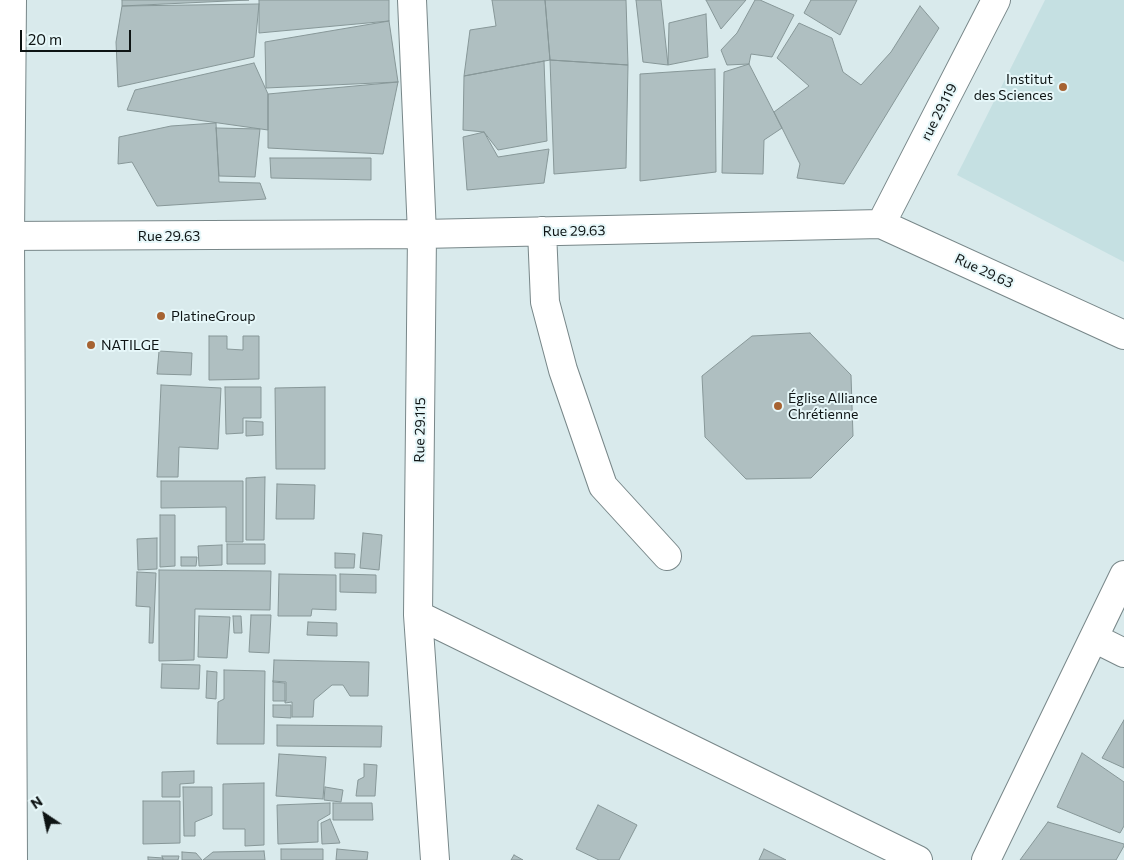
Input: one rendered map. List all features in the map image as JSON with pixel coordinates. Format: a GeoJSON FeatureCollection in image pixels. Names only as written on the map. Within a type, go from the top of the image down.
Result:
{"type":"FeatureCollection","features":[{"type":"Feature","properties":{"kind":"street"},"geometry":{"type":"LineString","coordinates":[[12,0],[5,236],[13,860]]}},
{"type":"Feature","properties":{"kind":"street","name":"Rue 29.115"},"geometry":{"type":"LineString","coordinates":[[412,0],[422,234],[418,615],[435,860]]}},
{"type":"Feature","properties":{"kind":"street","name":"rue 29.119"},"geometry":{"type":"LineString","coordinates":[[881,224],[996,0]]}},
{"type":"Feature","properties":{"kind":"street","name":"Rue 29.63"},"geometry":{"type":"LineString","coordinates":[[5,236],[422,234],[881,224],[1124,335]]}},
{"type":"Feature","properties":{"kind":"street"},"geometry":{"type":"LineString","coordinates":[[542,231],[545,302],[563,370],[603,486],[667,556]]}},
{"type":"Feature","properties":{"kind":"street"},"geometry":{"type":"LineString","coordinates":[[986,860],[1124,575]]}},
{"type":"Feature","properties":{"kind":"street"},"geometry":{"type":"LineString","coordinates":[[418,615],[918,860]]}},
{"type":"Feature","properties":{"kind":"street"},"geometry":{"type":"LineString","coordinates":[[1094,638],[1124,653]]}},
{"type":"Feature","properties":{"kind":"shaded area","name":"Institut des Sciences"},"geometry":{"type":"Polygon","coordinates":[[[1045,0],[1124,0],[1124,262],[957,175],[1045,0]]]}},
{"type":"Feature","properties":{"kind":"building"},"geometry":{"type":"Polygon","coordinates":[[[122,0],[249,0],[122,6],[122,0]]]}},
{"type":"Feature","properties":{"kind":"building"},"geometry":{"type":"Polygon","coordinates":[[[259,0],[389,0],[389,21],[259,33],[259,0]]]}},
{"type":"Feature","properties":{"kind":"building"},"geometry":{"type":"Polygon","coordinates":[[[492,0],[545,0],[550,60],[464,76],[470,30],[496,26],[492,0]]]}},
{"type":"Feature","properties":{"kind":"building"},"geometry":{"type":"Polygon","coordinates":[[[545,0],[626,0],[628,65],[550,60],[545,0]]]}},
{"type":"Feature","properties":{"kind":"building"},"geometry":{"type":"Polygon","coordinates":[[[636,0],[661,0],[668,65],[643,62],[636,0]]]}},
{"type":"Feature","properties":{"kind":"building"},"geometry":{"type":"Polygon","coordinates":[[[706,0],[746,0],[721,29],[706,0]]]}},
{"type":"Feature","properties":{"kind":"building"},"geometry":{"type":"Polygon","coordinates":[[[755,0],[760,0],[794,15],[772,57],[751,54],[749,64],[727,65],[721,50],[737,33],[755,0]]]}},
{"type":"Feature","properties":{"kind":"building"},"geometry":{"type":"Polygon","coordinates":[[[811,0],[857,0],[840,35],[804,13],[811,0]]]}},
{"type":"Feature","properties":{"kind":"building"},"geometry":{"type":"Polygon","coordinates":[[[259,4],[254,57],[118,87],[116,42],[122,6],[259,4]]]}},
{"type":"Feature","properties":{"kind":"building"},"geometry":{"type":"Polygon","coordinates":[[[920,6],[939,28],[844,184],[797,178],[800,164],[774,112],[809,86],[777,58],[799,23],[832,38],[843,72],[861,85],[891,52],[920,6]]]}},
{"type":"Feature","properties":{"kind":"building"},"geometry":{"type":"Polygon","coordinates":[[[706,14],[708,57],[668,65],[669,23],[706,14]]]}},
{"type":"Feature","properties":{"kind":"building"},"geometry":{"type":"Polygon","coordinates":[[[389,21],[398,82],[266,88],[265,42],[389,21]]]}},
{"type":"Feature","properties":{"kind":"building"},"geometry":{"type":"Polygon","coordinates":[[[550,60],[628,65],[626,168],[554,174],[550,60]]]}},
{"type":"Feature","properties":{"kind":"building"},"geometry":{"type":"Polygon","coordinates":[[[544,61],[547,141],[498,150],[484,132],[463,130],[464,76],[544,61]]]}},
{"type":"Feature","properties":{"kind":"building"},"geometry":{"type":"Polygon","coordinates":[[[254,63],[268,94],[268,130],[127,110],[135,90],[254,63]]]}},
{"type":"Feature","properties":{"kind":"building"},"geometry":{"type":"Polygon","coordinates":[[[749,64],[782,128],[764,140],[763,174],[722,173],[724,72],[749,64]]]}},
{"type":"Feature","properties":{"kind":"building"},"geometry":{"type":"Polygon","coordinates":[[[715,69],[716,172],[640,181],[640,74],[715,69]]]}},
{"type":"Feature","properties":{"kind":"building"},"geometry":{"type":"Polygon","coordinates":[[[398,82],[383,154],[268,148],[268,94],[398,82]]]}},
{"type":"Feature","properties":{"kind":"building"},"geometry":{"type":"Polygon","coordinates":[[[216,123],[219,182],[260,183],[266,199],[157,206],[132,162],[118,164],[119,137],[171,126],[216,123]]]}},
{"type":"Feature","properties":{"kind":"building"},"geometry":{"type":"Polygon","coordinates":[[[216,128],[260,129],[255,177],[219,176],[216,128]]]}},
{"type":"Feature","properties":{"kind":"building"},"geometry":{"type":"Polygon","coordinates":[[[484,132],[498,157],[549,149],[544,183],[467,190],[463,137],[484,132]]]}},
{"type":"Feature","properties":{"kind":"building"},"geometry":{"type":"Polygon","coordinates":[[[270,158],[371,158],[371,180],[271,178],[270,158]]]}},
{"type":"Feature","properties":{"kind":"building","name":"Église Alliance Chrétienne"},"geometry":{"type":"Polygon","coordinates":[[[810,333],[851,375],[853,436],[811,478],[746,479],[705,437],[702,376],[752,336],[810,333]]]}},
{"type":"Feature","properties":{"kind":"building"},"geometry":{"type":"Polygon","coordinates":[[[209,336],[227,336],[227,349],[243,350],[243,336],[259,336],[259,379],[209,380],[209,336]]]}},
{"type":"Feature","properties":{"kind":"building"},"geometry":{"type":"Polygon","coordinates":[[[159,351],[192,353],[191,375],[157,374],[159,351]]]}},
{"type":"Feature","properties":{"kind":"building"},"geometry":{"type":"Polygon","coordinates":[[[161,385],[221,388],[218,449],[179,447],[178,477],[157,477],[161,385]]]}},
{"type":"Feature","properties":{"kind":"building"},"geometry":{"type":"Polygon","coordinates":[[[225,387],[261,387],[261,418],[243,418],[243,433],[226,434],[225,387]]]}},
{"type":"Feature","properties":{"kind":"building"},"geometry":{"type":"Polygon","coordinates":[[[325,387],[325,469],[276,469],[275,388],[325,387]]]}},
{"type":"Feature","properties":{"kind":"building"},"geometry":{"type":"Polygon","coordinates":[[[246,421],[263,422],[263,435],[246,436],[246,421]]]}},
{"type":"Feature","properties":{"kind":"building"},"geometry":{"type":"Polygon","coordinates":[[[265,477],[264,540],[246,540],[246,478],[265,477]]]}},
{"type":"Feature","properties":{"kind":"building"},"geometry":{"type":"Polygon","coordinates":[[[161,481],[243,481],[243,542],[226,542],[226,507],[161,508],[161,481]]]}},
{"type":"Feature","properties":{"kind":"building"},"geometry":{"type":"Polygon","coordinates":[[[277,484],[315,485],[314,519],[276,519],[277,484]]]}},
{"type":"Feature","properties":{"kind":"building"},"geometry":{"type":"Polygon","coordinates":[[[160,515],[175,515],[175,566],[160,567],[160,515]]]}},
{"type":"Feature","properties":{"kind":"building"},"geometry":{"type":"Polygon","coordinates":[[[363,533],[382,535],[379,570],[360,568],[363,533]]]}},
{"type":"Feature","properties":{"kind":"building"},"geometry":{"type":"Polygon","coordinates":[[[157,538],[157,569],[138,570],[137,539],[157,538]]]}},
{"type":"Feature","properties":{"kind":"building"},"geometry":{"type":"Polygon","coordinates":[[[227,544],[265,544],[265,564],[227,564],[227,544]]]}},
{"type":"Feature","properties":{"kind":"building"},"geometry":{"type":"Polygon","coordinates":[[[222,545],[222,565],[199,566],[198,546],[222,545]]]}},
{"type":"Feature","properties":{"kind":"building"},"geometry":{"type":"Polygon","coordinates":[[[335,553],[355,554],[354,568],[335,568],[335,553]]]}},
{"type":"Feature","properties":{"kind":"building"},"geometry":{"type":"Polygon","coordinates":[[[181,557],[197,557],[196,566],[181,566],[181,557]]]}},
{"type":"Feature","properties":{"kind":"building"},"geometry":{"type":"Polygon","coordinates":[[[159,570],[271,571],[270,610],[195,609],[194,660],[159,661],[159,570]]]}},
{"type":"Feature","properties":{"kind":"building"},"geometry":{"type":"Polygon","coordinates":[[[137,572],[156,573],[153,643],[149,643],[150,607],[136,606],[137,572]]]}},
{"type":"Feature","properties":{"kind":"building"},"geometry":{"type":"Polygon","coordinates":[[[279,574],[336,575],[336,610],[312,609],[311,616],[278,616],[279,574]]]}},
{"type":"Feature","properties":{"kind":"building"},"geometry":{"type":"Polygon","coordinates":[[[340,574],[376,575],[376,593],[340,592],[340,574]]]}},
{"type":"Feature","properties":{"kind":"building"},"geometry":{"type":"Polygon","coordinates":[[[251,615],[271,615],[269,653],[249,652],[251,615]]]}},
{"type":"Feature","properties":{"kind":"building"},"geometry":{"type":"Polygon","coordinates":[[[199,616],[230,617],[227,658],[198,657],[199,616]]]}},
{"type":"Feature","properties":{"kind":"building"},"geometry":{"type":"Polygon","coordinates":[[[233,616],[241,616],[242,633],[234,633],[233,616]]]}},
{"type":"Feature","properties":{"kind":"building"},"geometry":{"type":"Polygon","coordinates":[[[308,622],[337,623],[337,636],[307,635],[308,622]]]}},
{"type":"Feature","properties":{"kind":"building"},"geometry":{"type":"Polygon","coordinates":[[[274,660],[369,662],[368,696],[350,696],[343,685],[332,685],[314,700],[313,717],[292,717],[292,702],[285,703],[285,683],[273,682],[274,660]]]}},
{"type":"Feature","properties":{"kind":"building"},"geometry":{"type":"Polygon","coordinates":[[[162,664],[200,665],[199,689],[161,688],[162,664]]]}},
{"type":"Feature","properties":{"kind":"building"},"geometry":{"type":"Polygon","coordinates":[[[224,670],[265,671],[264,744],[217,744],[218,702],[224,699],[224,670]]]}},
{"type":"Feature","properties":{"kind":"building"},"geometry":{"type":"Polygon","coordinates":[[[207,671],[217,672],[216,699],[206,698],[207,671]]]}},
{"type":"Feature","properties":{"kind":"building"},"geometry":{"type":"Polygon","coordinates":[[[273,681],[286,682],[286,701],[273,701],[273,681]]]}},
{"type":"Feature","properties":{"kind":"building"},"geometry":{"type":"Polygon","coordinates":[[[273,705],[291,705],[291,718],[273,717],[273,705]]]}},
{"type":"Feature","properties":{"kind":"building"},"geometry":{"type":"Polygon","coordinates":[[[1124,720],[1124,768],[1102,758],[1124,720]]]}},
{"type":"Feature","properties":{"kind":"building"},"geometry":{"type":"Polygon","coordinates":[[[277,725],[382,726],[381,747],[277,746],[277,725]]]}},
{"type":"Feature","properties":{"kind":"building"},"geometry":{"type":"Polygon","coordinates":[[[1082,753],[1124,782],[1124,826],[1120,833],[1057,807],[1082,753]]]}},
{"type":"Feature","properties":{"kind":"building"},"geometry":{"type":"Polygon","coordinates":[[[279,754],[326,757],[323,799],[276,796],[279,754]]]}},
{"type":"Feature","properties":{"kind":"building"},"geometry":{"type":"Polygon","coordinates":[[[364,764],[377,765],[375,796],[356,796],[358,780],[364,777],[364,764]]]}},
{"type":"Feature","properties":{"kind":"building"},"geometry":{"type":"Polygon","coordinates":[[[194,771],[194,783],[180,784],[180,797],[162,797],[162,772],[194,771]]]}},
{"type":"Feature","properties":{"kind":"building"},"geometry":{"type":"Polygon","coordinates":[[[264,783],[264,845],[245,846],[245,829],[223,829],[223,784],[264,783]]]}},
{"type":"Feature","properties":{"kind":"building"},"geometry":{"type":"Polygon","coordinates":[[[183,787],[212,787],[212,815],[195,822],[195,836],[184,836],[183,787]]]}},
{"type":"Feature","properties":{"kind":"building"},"geometry":{"type":"Polygon","coordinates":[[[325,787],[343,790],[341,802],[324,800],[325,787]]]}},
{"type":"Feature","properties":{"kind":"building"},"geometry":{"type":"Polygon","coordinates":[[[143,801],[180,801],[180,843],[143,844],[143,801]]]}},
{"type":"Feature","properties":{"kind":"building"},"geometry":{"type":"Polygon","coordinates":[[[330,803],[330,814],[318,821],[318,842],[278,844],[277,805],[330,803]]]}},
{"type":"Feature","properties":{"kind":"building"},"geometry":{"type":"Polygon","coordinates":[[[333,803],[372,803],[373,820],[333,820],[333,803]]]}},
{"type":"Feature","properties":{"kind":"building"},"geometry":{"type":"Polygon","coordinates":[[[598,805],[637,825],[619,860],[599,860],[576,849],[598,805]]]}},
{"type":"Feature","properties":{"kind":"building"},"geometry":{"type":"Polygon","coordinates":[[[330,819],[340,843],[322,844],[321,823],[330,819]]]}},
{"type":"Feature","properties":{"kind":"building"},"geometry":{"type":"Polygon","coordinates":[[[1048,822],[1124,844],[1124,846],[1116,860],[1020,860],[1048,822]]]}},
{"type":"Feature","properties":{"kind":"building"},"geometry":{"type":"Polygon","coordinates":[[[281,849],[323,849],[323,860],[281,860],[281,849]]]}},
{"type":"Feature","properties":{"kind":"building"},"geometry":{"type":"Polygon","coordinates":[[[337,849],[368,852],[367,860],[336,860],[337,849]]]}},
{"type":"Feature","properties":{"kind":"building"},"geometry":{"type":"Polygon","coordinates":[[[764,849],[786,860],[759,860],[764,849]]]}},
{"type":"Feature","properties":{"kind":"building"},"geometry":{"type":"Polygon","coordinates":[[[264,851],[265,860],[203,860],[213,852],[264,851]]]}},
{"type":"Feature","properties":{"kind":"building"},"geometry":{"type":"Polygon","coordinates":[[[182,852],[196,853],[202,860],[182,860],[182,852]]]}},
{"type":"Feature","properties":{"kind":"building"},"geometry":{"type":"Polygon","coordinates":[[[514,855],[523,860],[511,860],[514,855]]]}},
{"type":"Feature","properties":{"kind":"building"},"geometry":{"type":"Polygon","coordinates":[[[162,856],[179,856],[178,860],[163,860],[162,856]]]}},
{"type":"Feature","properties":{"kind":"building"},"geometry":{"type":"Polygon","coordinates":[[[148,857],[163,858],[163,860],[148,860],[148,857]]]}},
{"type":"Feature","properties":{"kind":"place","name":"Institut des Sciences"},"geometry":{"type":"Point","coordinates":[1063,87]}},
{"type":"Feature","properties":{"kind":"place","name":"PlatineGroup"},"geometry":{"type":"Point","coordinates":[161,316]}},
{"type":"Feature","properties":{"kind":"place","name":"NATILGE"},"geometry":{"type":"Point","coordinates":[91,345]}},
{"type":"Feature","properties":{"kind":"place","name":"Église Alliance Chrétienne"},"geometry":{"type":"Point","coordinates":[778,406]}}]}
